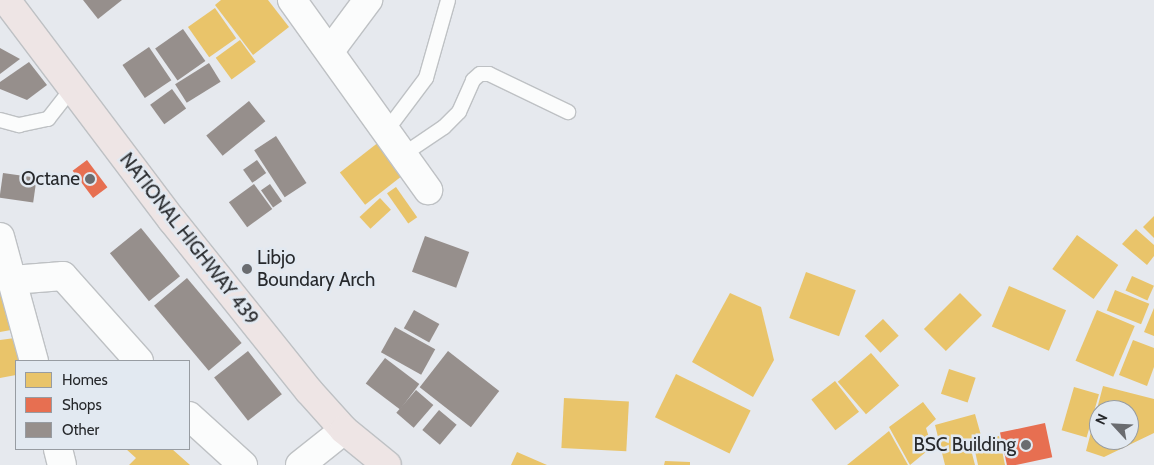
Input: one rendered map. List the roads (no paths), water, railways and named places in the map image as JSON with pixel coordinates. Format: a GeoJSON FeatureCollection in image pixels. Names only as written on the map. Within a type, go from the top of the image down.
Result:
{"type":"FeatureCollection","features":[{"type":"Feature","properties":{"kind":"main road","name":"NATIONAL HIGHWAY 439"},"geometry":{"type":"LineString","coordinates":[[6,0],[172,220],[309,391],[344,430],[387,465]]}},
{"type":"Feature","properties":{"kind":"street"},"geometry":{"type":"LineString","coordinates":[[292,0],[387,130],[428,190]]}},
{"type":"Feature","properties":{"kind":"street"},"geometry":{"type":"LineString","coordinates":[[330,52],[368,0]]}},
{"type":"Feature","properties":{"kind":"street"},"geometry":{"type":"LineString","coordinates":[[0,237],[34,360]]}},
{"type":"Feature","properties":{"kind":"street"},"geometry":{"type":"LineString","coordinates":[[12,280],[63,276],[138,360]]}},
{"type":"Feature","properties":{"kind":"street"},"geometry":{"type":"LineString","coordinates":[[190,417],[243,465]]}},
{"type":"Feature","properties":{"kind":"street"},"geometry":{"type":"LineString","coordinates":[[300,465],[344,430]]}},
{"type":"Feature","properties":{"kind":"street"},"geometry":{"type":"LineString","coordinates":[[58,450],[62,465]]}},
{"type":"Feature","properties":{"kind":"lane"},"geometry":{"type":"LineString","coordinates":[[387,130],[426,78],[448,0]]}},
{"type":"Feature","properties":{"kind":"lane"},"geometry":{"type":"LineString","coordinates":[[404,154],[444,127],[459,112],[473,80],[480,74],[489,74],[568,112]]}},
{"type":"Feature","properties":{"kind":"lane"},"geometry":{"type":"LineString","coordinates":[[0,120],[19,125],[48,119],[73,87]]}},
{"type":"Feature","properties":{"kind":"place","name":"Octane"},"geometry":{"type":"Point","coordinates":[90,179]}},
{"type":"Feature","properties":{"kind":"place","name":"Libjo Boundary Arch"},"geometry":{"type":"Point","coordinates":[247,269]}},
{"type":"Feature","properties":{"kind":"place","name":"BSC Building"},"geometry":{"type":"Point","coordinates":[1026,445]}}]}
